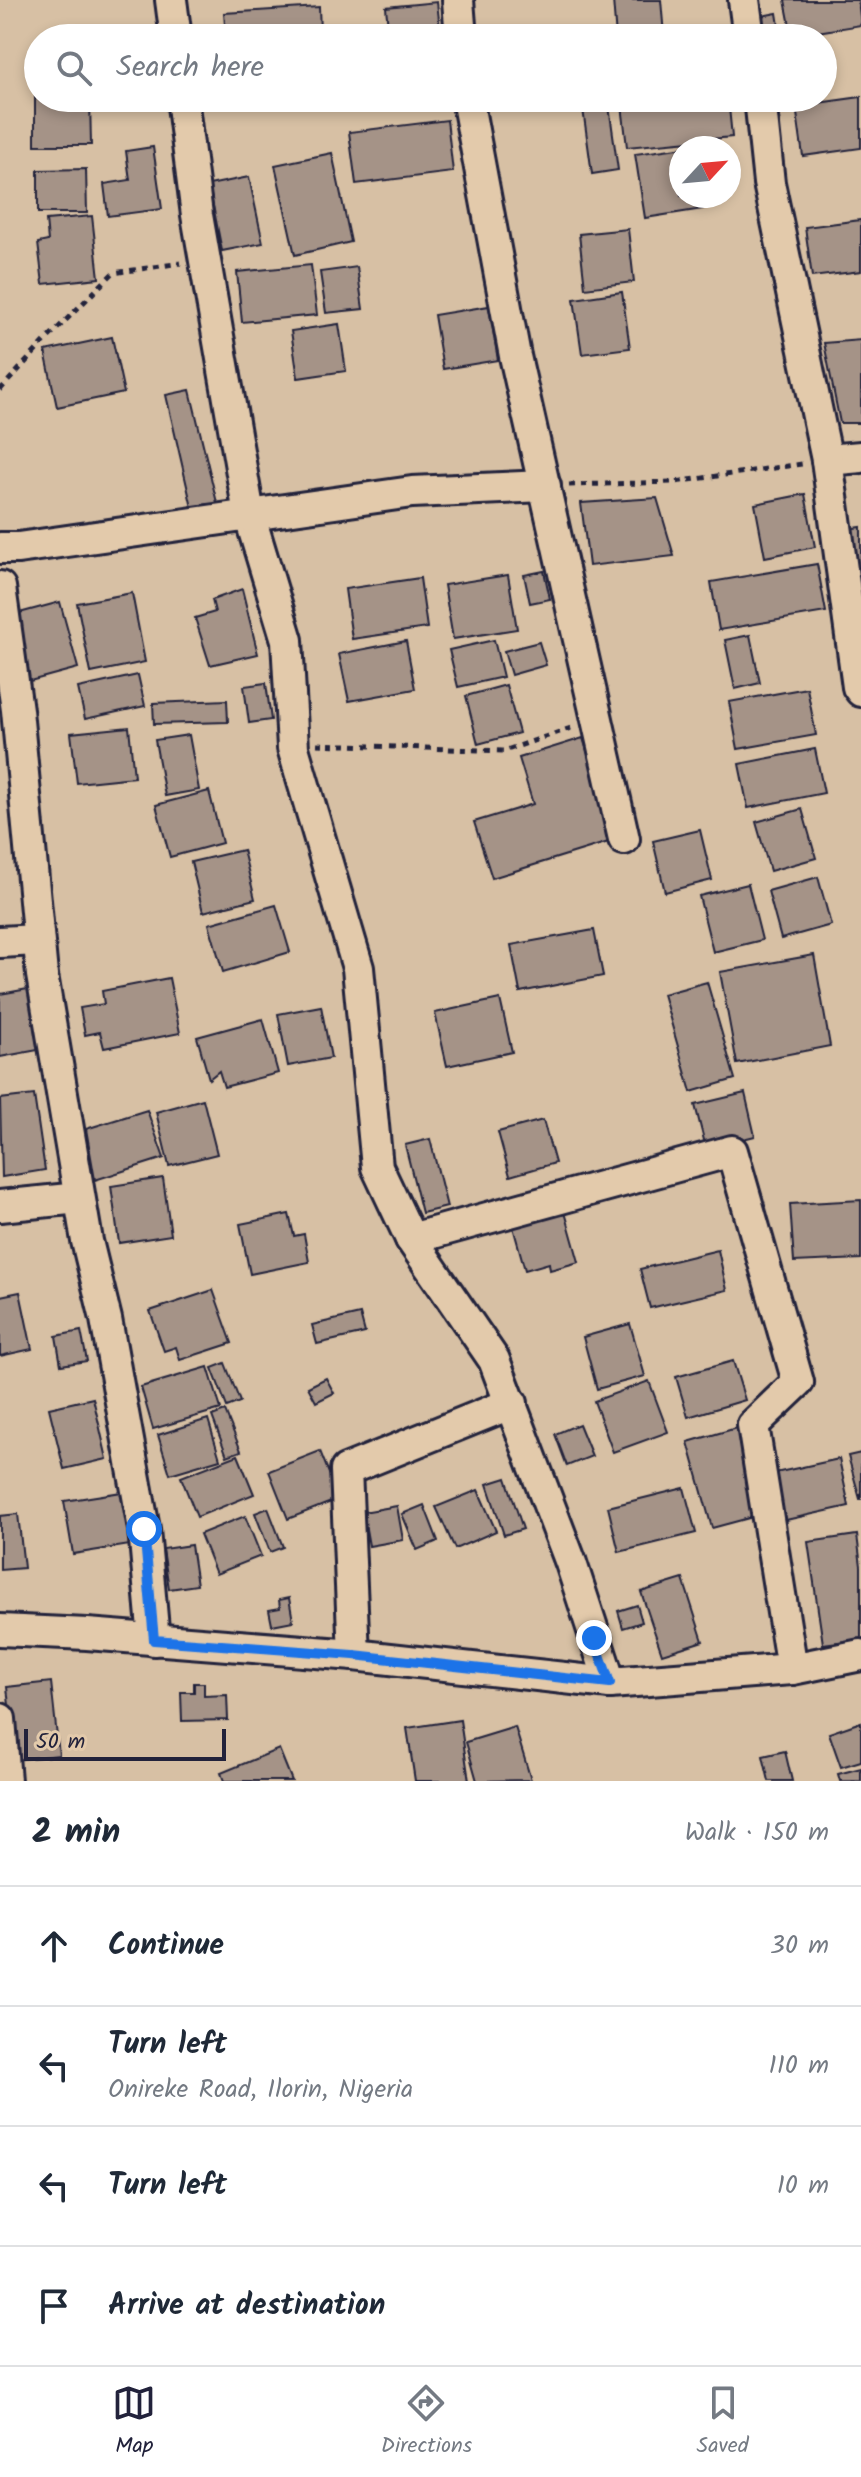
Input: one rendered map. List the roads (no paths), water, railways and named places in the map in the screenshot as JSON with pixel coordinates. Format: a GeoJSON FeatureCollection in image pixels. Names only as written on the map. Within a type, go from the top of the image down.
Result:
{"type":"FeatureCollection","features":[{"type":"Feature","properties":{"kind":"street"},"geometry":{"type":"LineString","coordinates":[[171,0],[174,24]]}},
{"type":"Feature","properties":{"kind":"street"},"geometry":{"type":"LineString","coordinates":[[458,0],[460,24]]}},
{"type":"Feature","properties":{"kind":"street"},"geometry":{"type":"LineString","coordinates":[[744,0],[747,24]]}},
{"type":"Feature","properties":{"kind":"street"},"geometry":{"type":"LineString","coordinates":[[184,112],[205,259],[249,514],[287,640],[293,748],[358,968],[377,1167],[411,1239],[494,1360],[571,1563],[610,1683]]}},
{"type":"Feature","properties":{"kind":"street"},"geometry":{"type":"LineString","coordinates":[[469,112],[486,210],[624,839]]}},
{"type":"Feature","properties":{"kind":"street"},"geometry":{"type":"LineString","coordinates":[[761,112],[769,183],[827,460],[861,691]]}},
{"type":"Feature","properties":{"kind":"street"},"geometry":{"type":"LineString","coordinates":[[827,460],[861,457]]}},
{"type":"Feature","properties":{"kind":"street"},"geometry":{"type":"LineString","coordinates":[[0,548],[18,548],[412,492],[545,486]]}},
{"type":"Feature","properties":{"kind":"street"},"geometry":{"type":"LineString","coordinates":[[0,587],[18,726],[37,940],[79,1198],[106,1319],[144,1529],[154,1640]]}},
{"type":"Feature","properties":{"kind":"street"},"geometry":{"type":"LineString","coordinates":[[0,942],[37,940]]}},
{"type":"Feature","properties":{"kind":"street"},"geometry":{"type":"LineString","coordinates":[[411,1239],[732,1151],[798,1382],[753,1425],[792,1669]]}},
{"type":"Feature","properties":{"kind":"street"},"geometry":{"type":"LineString","coordinates":[[0,1206],[79,1198]]}},
{"type":"Feature","properties":{"kind":"street"},"geometry":{"type":"LineString","coordinates":[[354,1655],[346,1470],[512,1403]]}},
{"type":"Feature","properties":{"kind":"street"},"geometry":{"type":"LineString","coordinates":[[0,1630],[354,1655],[610,1683],[792,1669],[861,1655]]}},
{"type":"Feature","properties":{"kind":"street"},"geometry":{"type":"LineString","coordinates":[[0,1719],[5,1781]]}}]}
